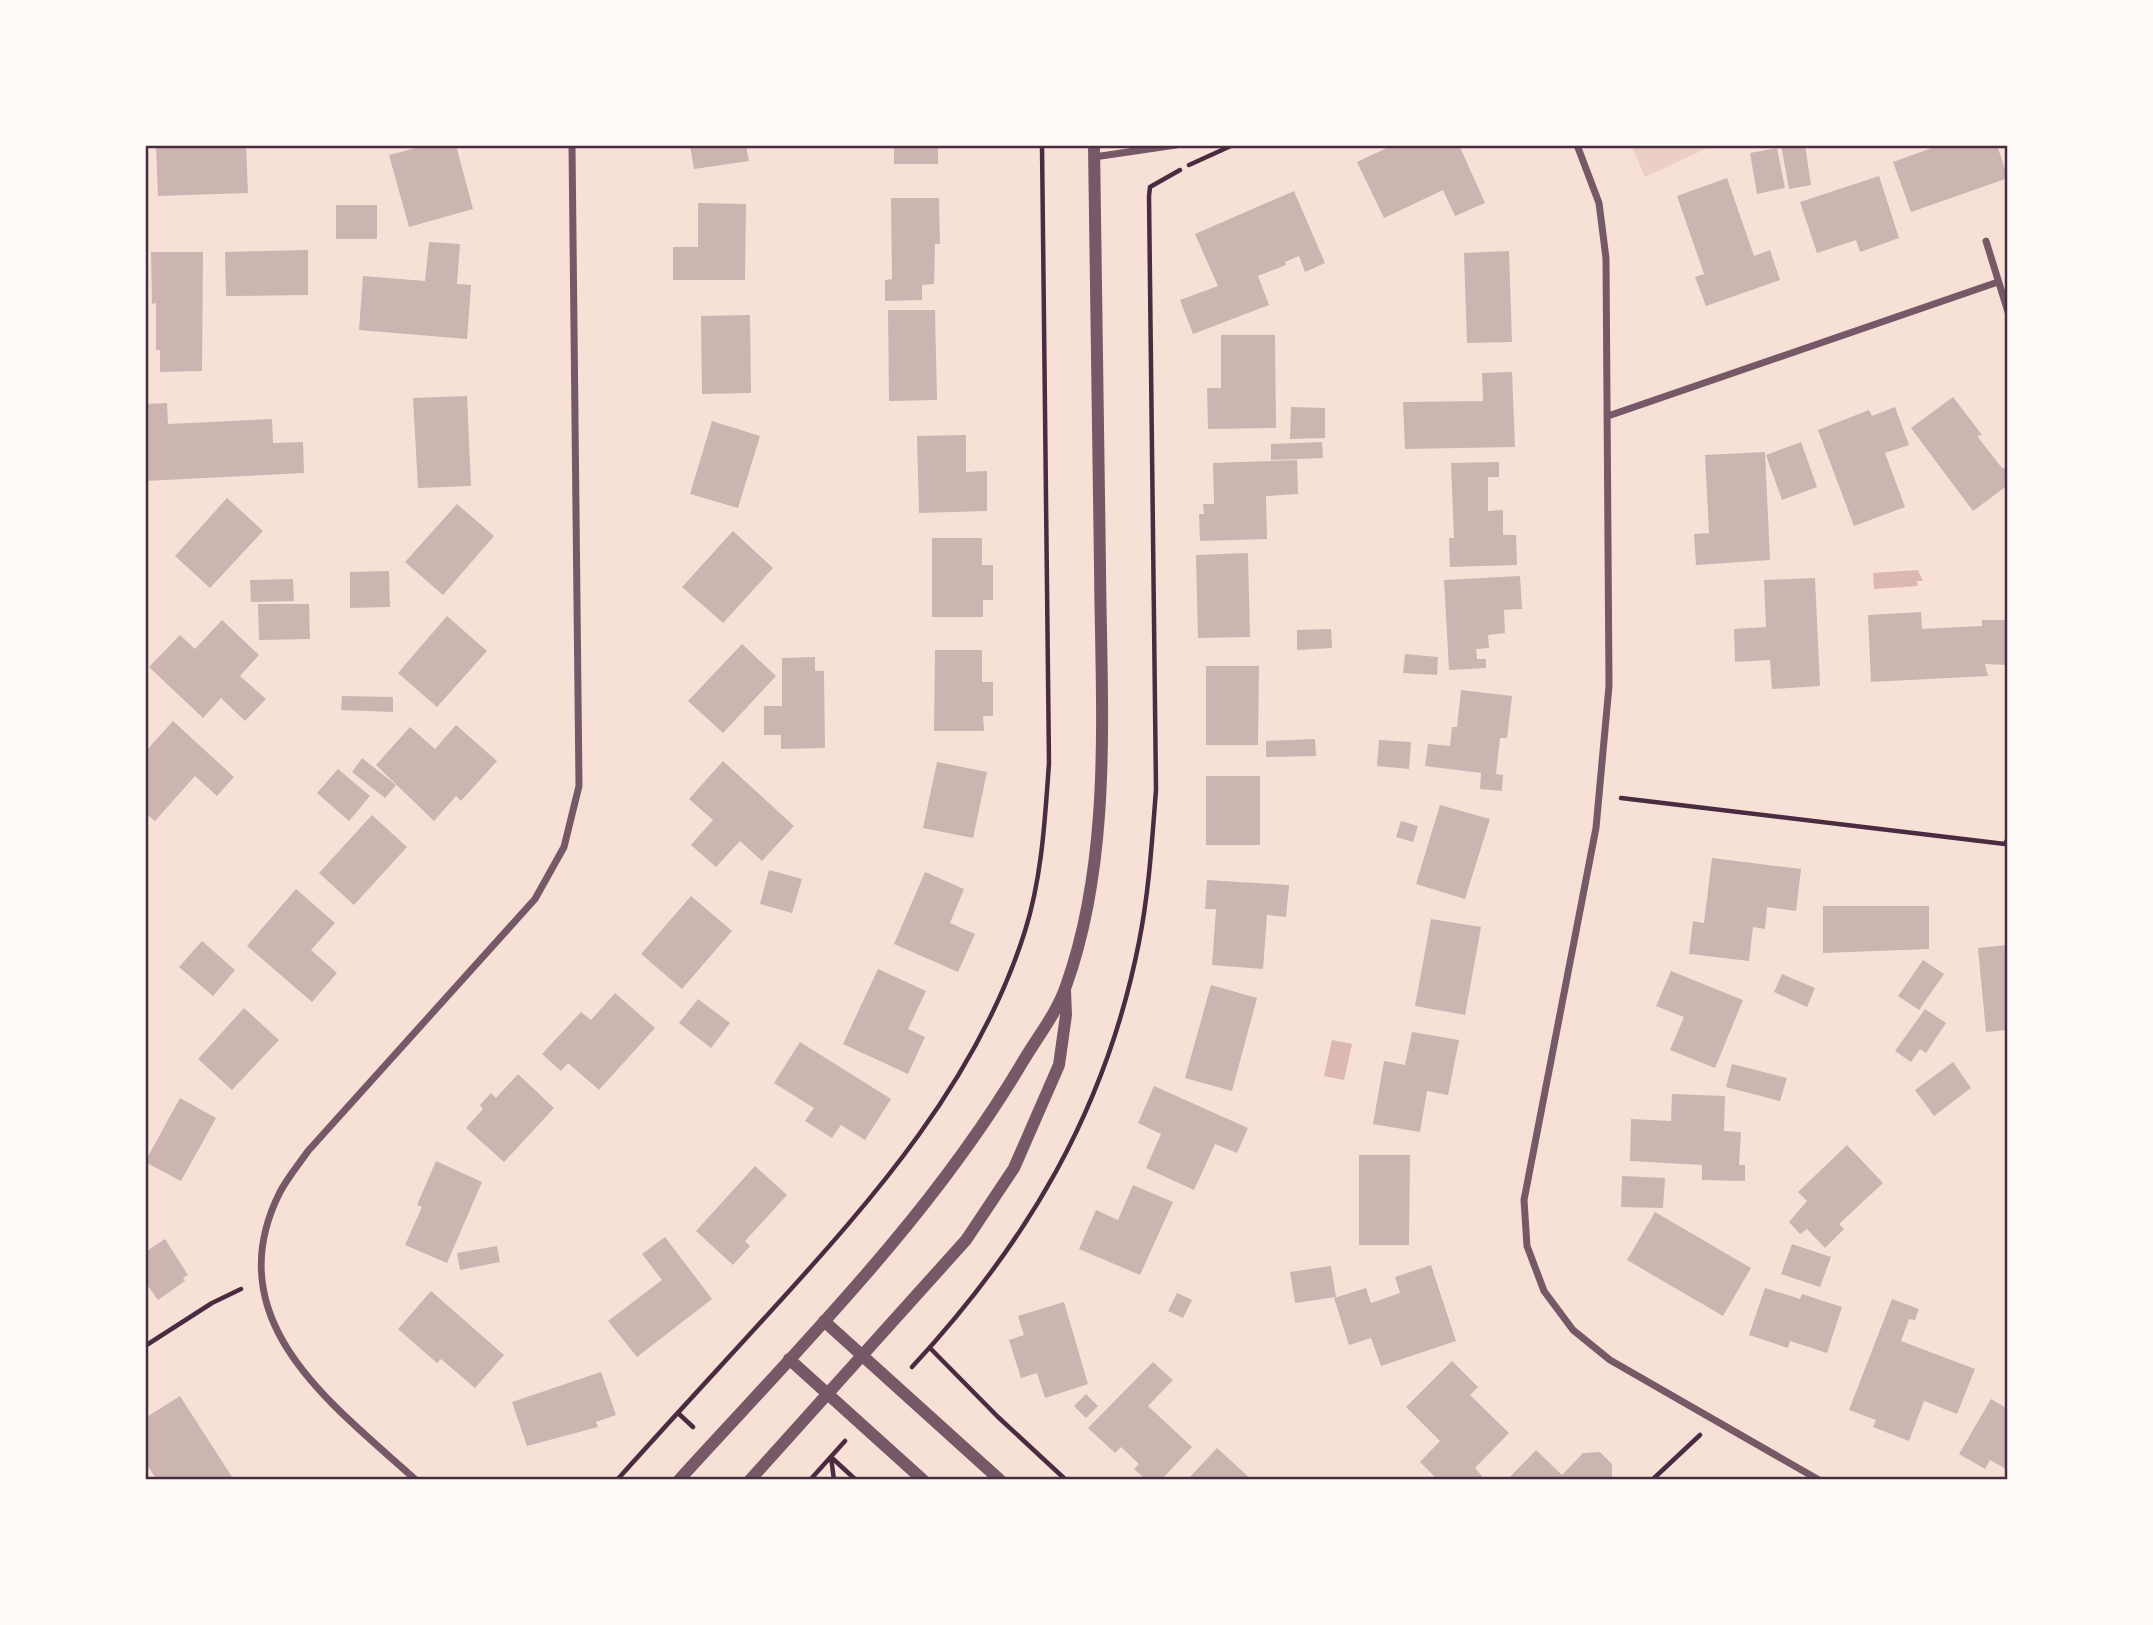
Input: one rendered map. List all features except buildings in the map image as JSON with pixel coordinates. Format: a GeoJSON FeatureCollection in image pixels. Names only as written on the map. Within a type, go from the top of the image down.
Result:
{"type":"FeatureCollection","features":[{"type":"Feature","properties":{"kind":"street"},"geometry":{"type":"LineString","coordinates":[[416,1480],[318,1392],[287,1352],[267,1305],[262,1257],[272,1212],[281,1190],[307,1151],[535,899],[564,847],[579,786],[572,145]]}},
{"type":"Feature","properties":{"kind":"street"},"geometry":{"type":"LineString","coordinates":[[679,1480],[875,1265],[958,1161],[996,1106],[1065,989],[1078,943],[1096,848],[1102,747],[1094,151],[1176,145]]}},
{"type":"Feature","properties":{"kind":"street"},"geometry":{"type":"LineString","coordinates":[[1577,145],[1599,203],[1606,258],[1609,686],[1593,841],[1524,1200],[1527,1246],[1544,1291],[1573,1331],[1610,1360],[1819,1480]]}},
{"type":"Feature","properties":{"kind":"street"},"geometry":{"type":"LineString","coordinates":[[1986,241],[2008,312]]}},
{"type":"Feature","properties":{"kind":"street"},"geometry":{"type":"LineString","coordinates":[[1608,416],[1998,282]]}},
{"type":"Feature","properties":{"kind":"street"},"geometry":{"type":"LineString","coordinates":[[750,1480],[864,1357],[966,1240],[1014,1168],[1059,1065],[1066,1015],[1065,989]]}},
{"type":"Feature","properties":{"kind":"street"},"geometry":{"type":"LineString","coordinates":[[824,1321],[1000,1480]]}},
{"type":"Feature","properties":{"kind":"street"},"geometry":{"type":"LineString","coordinates":[[789,1359],[923,1480]]}},
{"type":"Feature","properties":{"kind":"path"},"geometry":{"type":"LineString","coordinates":[[617,1480],[854,1220],[958,1082],[989,1021],[1026,930],[1042,854],[1049,763],[1042,145]]}},
{"type":"Feature","properties":{"kind":"path"},"geometry":{"type":"LineString","coordinates":[[1178,165],[1180,170],[1233,145]]}},
{"type":"Feature","properties":{"kind":"path"},"geometry":{"type":"LineString","coordinates":[[1599,796],[2005,844],[2008,838]]}},
{"type":"Feature","properties":{"kind":"path"},"geometry":{"type":"LineString","coordinates":[[145,1346],[212,1303],[245,1287],[265,1284]]}},
{"type":"Feature","properties":{"kind":"path"},"geometry":{"type":"LineString","coordinates":[[930,1348],[998,1417],[1066,1480]]}},
{"type":"Feature","properties":{"kind":"path"},"geometry":{"type":"LineString","coordinates":[[1652,1480],[1716,1420]]}},
{"type":"Feature","properties":{"kind":"path"},"geometry":{"type":"LineString","coordinates":[[810,1480],[831,1457]]}},
{"type":"Feature","properties":{"kind":"path"},"geometry":{"type":"LineString","coordinates":[[831,1457],[834,1480]]}},
{"type":"Feature","properties":{"kind":"path"},"geometry":{"type":"LineString","coordinates":[[831,1457],[856,1480]]}},
{"type":"Feature","properties":{"kind":"shaded area"},"geometry":{"type":"Polygon","coordinates":[[[1631,145],[1714,145],[1645,177],[1631,145]]]}},
{"type":"Feature","properties":{"kind":"shaded area"},"geometry":{"type":"Polygon","coordinates":[[[1918,570],[1923,581],[1917,581],[1918,586],[1874,589],[1873,573],[1918,570]]]}},
{"type":"Feature","properties":{"kind":"shaded area"},"geometry":{"type":"Polygon","coordinates":[[[1332,1040],[1352,1044],[1344,1080],[1324,1076],[1332,1040]]]}}]}
